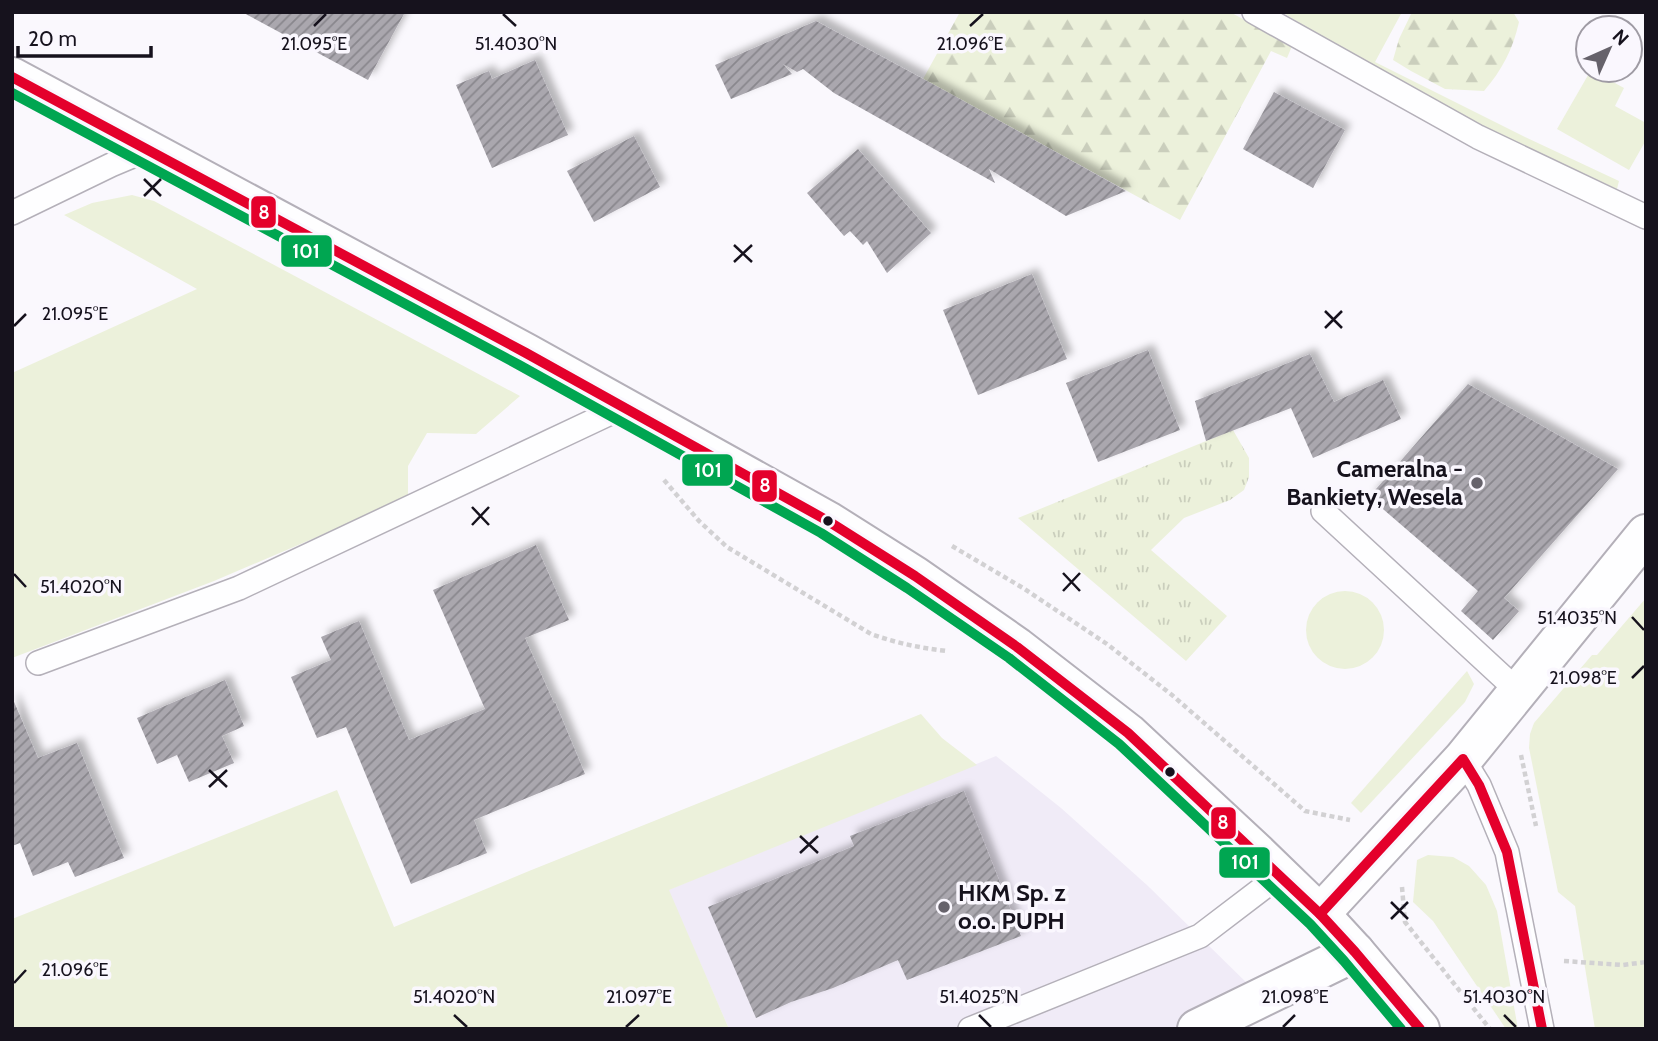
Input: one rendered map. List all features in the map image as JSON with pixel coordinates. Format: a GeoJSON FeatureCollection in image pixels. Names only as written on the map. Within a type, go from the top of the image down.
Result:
{"type":"FeatureCollection","features":[{"type":"Feature","properties":{"kind":"street"},"geometry":{"type":"LineString","coordinates":[[12,77],[623,407],[828,521],[915,576],[1017,646],[1128,733],[1320,914],[1420,1029]]}},
{"type":"Feature","properties":{"kind":"street"},"geometry":{"type":"LineString","coordinates":[[1320,914],[1463,759],[1646,534]]}},
{"type":"Feature","properties":{"kind":"street"},"geometry":{"type":"LineString","coordinates":[[1198,1029],[1355,952]]}},
{"type":"Feature","properties":{"kind":"lane"},"geometry":{"type":"LineString","coordinates":[[1254,12],[1478,137],[1646,216]]}},
{"type":"Feature","properties":{"kind":"lane"},"geometry":{"type":"LineString","coordinates":[[12,213],[149,149]]}},
{"type":"Feature","properties":{"kind":"lane"},"geometry":{"type":"LineString","coordinates":[[38,663],[239,588],[623,407]]}},
{"type":"Feature","properties":{"kind":"lane"},"geometry":{"type":"LineString","coordinates":[[1323,511],[1519,692]]}},
{"type":"Feature","properties":{"kind":"lane"},"geometry":{"type":"LineString","coordinates":[[1463,759],[1479,785],[1507,852],[1542,1029]]}},
{"type":"Feature","properties":{"kind":"lane"},"geometry":{"type":"LineString","coordinates":[[970,1029],[1200,936],[1280,875]]}},
{"type":"Feature","properties":{"kind":"path"},"geometry":{"type":"LineString","coordinates":[[659,474],[699,521],[727,547],[871,634],[914,647],[947,651],[957,656]]}},
{"type":"Feature","properties":{"kind":"path"},"geometry":{"type":"LineString","coordinates":[[1520,751],[1537,830]]}},
{"type":"Feature","properties":{"kind":"path"},"geometry":{"type":"LineString","coordinates":[[1402,883],[1405,922],[1490,1029]]}},
{"type":"Feature","properties":{"kind":"path"},"geometry":{"type":"LineString","coordinates":[[1567,974],[1564,961],[1623,965],[1646,962]]}},
{"type":"Feature","properties":{"kind":"shaded area"},"geometry":{"type":"Polygon","coordinates":[[[996,756],[1061,808],[1148,886],[1254,990],[1171,1029],[729,1029],[668,890],[996,756]]]}},
{"type":"Feature","properties":{"kind":"green space"},"geometry":{"type":"Polygon","coordinates":[[[960,12],[1230,12],[1292,46],[1287,58],[1271,51],[1180,220],[923,79],[960,12]]]}},
{"type":"Feature","properties":{"kind":"green space"},"geometry":{"type":"Polygon","coordinates":[[[1282,12],[1402,12],[1375,62],[1619,181],[1617,189],[1519,146],[1458,115],[1282,12]]]}},
{"type":"Feature","properties":{"kind":"green space"},"geometry":{"type":"Polygon","coordinates":[[[1412,12],[1513,12],[1519,22],[1506,59],[1484,91],[1445,89],[1393,60],[1399,39],[1412,12]]]}},
{"type":"Feature","properties":{"kind":"green space"},"geometry":{"type":"Polygon","coordinates":[[[1583,84],[1617,84],[1624,88],[1615,106],[1646,123],[1646,140],[1629,170],[1557,129],[1583,84]]]}},
{"type":"Feature","properties":{"kind":"green space"},"geometry":{"type":"Polygon","coordinates":[[[132,195],[154,201],[520,396],[476,434],[427,433],[408,466],[408,498],[214,581],[12,658],[12,373],[197,289],[64,215],[92,203],[132,195]]]}},
{"type":"Feature","properties":{"kind":"green space"},"geometry":{"type":"Polygon","coordinates":[[[1233,430],[1249,458],[1249,477],[1244,490],[1230,500],[1184,518],[1151,550],[1227,616],[1186,661],[1018,518],[1233,430]]]}},
{"type":"Feature","properties":{"kind":"green space"},"geometry":{"type":"Polygon","coordinates":[[[1337,591],[1353,591],[1367,597],[1378,608],[1384,622],[1384,638],[1378,652],[1367,663],[1353,669],[1337,669],[1323,663],[1312,652],[1306,638],[1306,622],[1312,608],[1323,597],[1337,591]]]}},
{"type":"Feature","properties":{"kind":"green space"},"geometry":{"type":"Polygon","coordinates":[[[1646,598],[1646,1029],[1595,1029],[1575,906],[1558,892],[1529,748],[1530,734],[1534,723],[1592,655],[1597,655],[1646,598]]]}},
{"type":"Feature","properties":{"kind":"green space"},"geometry":{"type":"Polygon","coordinates":[[[1467,671],[1474,684],[1465,702],[1361,813],[1351,803],[1467,671]]]}},
{"type":"Feature","properties":{"kind":"green space"},"geometry":{"type":"Polygon","coordinates":[[[921,714],[942,738],[977,765],[669,890],[729,1029],[12,1029],[12,919],[337,790],[394,927],[921,714]]]}},
{"type":"Feature","properties":{"kind":"green space"},"geometry":{"type":"Polygon","coordinates":[[[1428,855],[1453,857],[1469,866],[1486,885],[1497,911],[1518,1029],[1506,1029],[1433,921],[1413,902],[1417,860],[1428,855]]]}},
{"type":"Feature","properties":{"kind":"building"},"geometry":{"type":"Polygon","coordinates":[[[242,12],[405,12],[368,80],[242,12]]]}},
{"type":"Feature","properties":{"kind":"building"},"geometry":{"type":"Polygon","coordinates":[[[816,21],[1126,191],[1066,216],[989,169],[995,183],[834,93],[803,69],[797,72],[783,64],[792,74],[731,99],[715,65],[816,21]]]}},
{"type":"Feature","properties":{"kind":"building"},"geometry":{"type":"Polygon","coordinates":[[[535,60],[568,135],[492,168],[456,85],[489,71],[492,79],[535,60]]]}},
{"type":"Feature","properties":{"kind":"building"},"geometry":{"type":"Polygon","coordinates":[[[1274,92],[1345,130],[1313,188],[1243,149],[1274,92]]]}},
{"type":"Feature","properties":{"kind":"building"},"geometry":{"type":"Polygon","coordinates":[[[634,136],[660,187],[594,222],[567,171],[634,136]]]}},
{"type":"Feature","properties":{"kind":"building"},"geometry":{"type":"Polygon","coordinates":[[[858,149],[931,233],[887,273],[867,241],[863,245],[850,231],[844,236],[807,193],[858,149]]]}},
{"type":"Feature","properties":{"kind":"building"},"geometry":{"type":"Polygon","coordinates":[[[1032,274],[1067,359],[978,395],[943,310],[1032,274]]]}},
{"type":"Feature","properties":{"kind":"building"},"geometry":{"type":"Polygon","coordinates":[[[1148,350],[1180,430],[1098,462],[1066,383],[1148,350]]]}},
{"type":"Feature","properties":{"kind":"building"},"geometry":{"type":"Polygon","coordinates":[[[1310,354],[1334,402],[1383,380],[1401,419],[1313,458],[1291,408],[1206,441],[1195,401],[1310,354]]]}},
{"type":"Feature","properties":{"kind":"building"},"geometry":{"type":"Polygon","coordinates":[[[1468,384],[1618,469],[1504,598],[1519,611],[1493,640],[1461,611],[1478,591],[1369,497],[1468,384]]]}},
{"type":"Feature","properties":{"kind":"building"},"geometry":{"type":"Polygon","coordinates":[[[536,545],[569,620],[525,638],[585,774],[474,820],[487,853],[411,884],[346,727],[317,738],[291,677],[331,660],[321,637],[359,621],[409,740],[485,709],[433,590],[536,545]]]}},
{"type":"Feature","properties":{"kind":"building"},"geometry":{"type":"Polygon","coordinates":[[[225,680],[244,726],[222,736],[234,763],[189,782],[177,755],[157,764],[137,718],[225,680]]]}},
{"type":"Feature","properties":{"kind":"building"},"geometry":{"type":"Polygon","coordinates":[[[12,697],[38,758],[77,743],[124,858],[75,877],[68,862],[33,876],[20,843],[12,846],[12,697]]]}},
{"type":"Feature","properties":{"kind":"building"},"geometry":{"type":"Polygon","coordinates":[[[964,791],[1021,936],[907,980],[898,960],[756,1018],[708,907],[854,846],[850,836],[964,791]]]}},
{"type":"Feature","properties":{"kind":"transit line","name":"8"},"geometry":{"type":"LineString","coordinates":[[12,77],[526,353],[828,521],[915,576],[1017,647],[1128,733],[1320,914],[1420,1029]]}},
{"type":"Feature","properties":{"kind":"transit line","name":"101"},"geometry":{"type":"LineString","coordinates":[[12,93],[519,365],[821,533],[907,588],[1009,658],[1119,744],[1310,924],[1401,1029]]}},
{"type":"Feature","properties":{"kind":"transit line","name":"8"},"geometry":{"type":"LineString","coordinates":[[1320,914],[1463,759],[1479,785],[1507,852],[1542,1029]]}},
{"type":"Feature","properties":{"kind":"place","name":"Cameralna - Bankiety, Wesela"},"geometry":{"type":"Point","coordinates":[1477,483]}},
{"type":"Feature","properties":{"kind":"place","name":"HKM Sp. z o.o. PUPH"},"geometry":{"type":"Point","coordinates":[944,907]}}]}
